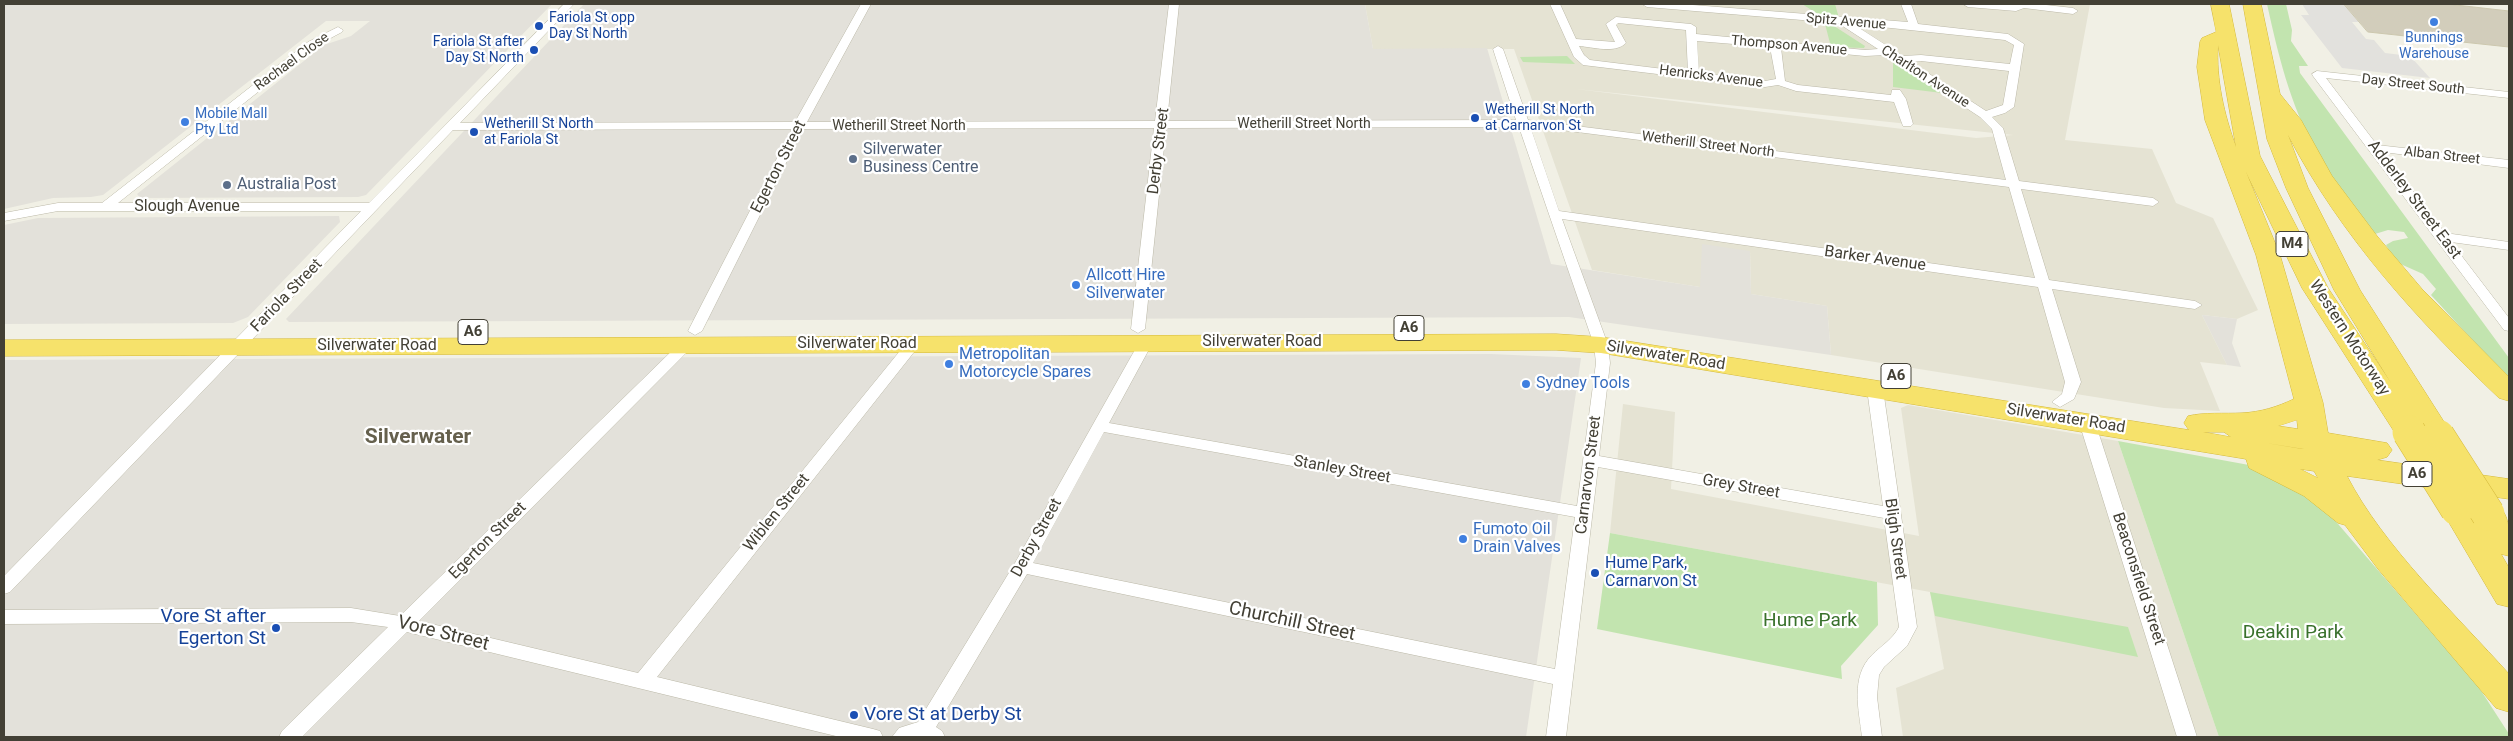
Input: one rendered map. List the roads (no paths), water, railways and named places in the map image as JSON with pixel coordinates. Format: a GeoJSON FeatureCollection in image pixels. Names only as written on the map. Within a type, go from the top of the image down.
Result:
{"type":"FeatureCollection","features":[{"type":"Feature","properties":{"kind":"highway","name":"Western Motorway"},"geometry":{"type":"LineString","coordinates":[[2220,4],[2224,34],[2249,156],[2315,288],[2424,434],[2488,514],[2509,545]]}},
{"type":"Feature","properties":{"kind":"highway","name":"Western Motorway"},"geometry":{"type":"LineString","coordinates":[[2252,4],[2267,90],[2278,139],[2301,196],[2347,290],[2424,434],[2457,509],[2509,595]]}},
{"type":"Feature","properties":{"kind":"highway"},"geometry":{"type":"LineString","coordinates":[[2224,34],[2209,42],[2207,67],[2216,120],[2268,255],[2310,403],[2320,451],[2360,523],[2389,561],[2509,698]]}},
{"type":"Feature","properties":{"kind":"highway"},"geometry":{"type":"LineString","coordinates":[[2267,90],[2287,113],[2326,184],[2349,216],[2394,272],[2509,392]]}},
{"type":"Feature","properties":{"kind":"highway"},"geometry":{"type":"LineString","coordinates":[[2429,310],[2509,385]]}},
{"type":"Feature","properties":{"kind":"highway","name":"Silverwater Road"},"geometry":{"type":"LineString","coordinates":[[4,333],[244,340]]}},
{"type":"Feature","properties":{"kind":"highway","name":"Silverwater Road"},"geometry":{"type":"LineString","coordinates":[[691,338],[912,344],[1142,336]]}},
{"type":"Feature","properties":{"kind":"highway","name":"Silverwater Road"},"geometry":{"type":"LineString","coordinates":[[4,348],[244,340],[1142,336],[1536,342],[1598,338],[2066,392],[2320,451],[2509,489]]}},
{"type":"Feature","properties":{"kind":"highway","name":"Silverwater Road"},"geometry":{"type":"LineString","coordinates":[[1598,338],[1875,389],[2225,445],[2320,451],[2509,470]]}},
{"type":"Feature","properties":{"kind":"highway"},"geometry":{"type":"LineString","coordinates":[[2198,423],[2261,422],[2276,419],[2310,403]]}},
{"type":"Feature","properties":{"kind":"highway"},"geometry":{"type":"LineString","coordinates":[[2225,445],[2293,476],[2315,489],[2360,523]]}},
{"type":"Feature","properties":{"kind":"street","name":"Fariola Street"},"geometry":{"type":"LineString","coordinates":[[4,587],[570,4]]}},
{"type":"Feature","properties":{"kind":"street","name":"Egerton Street"},"geometry":{"type":"LineString","coordinates":[[289,737],[404,625],[691,338],[799,126],[866,4]]}},
{"type":"Feature","properties":{"kind":"street","name":"Derby Street"},"geometry":{"type":"LineString","coordinates":[[929,734],[1100,426],[1142,336],[1174,4]]}},
{"type":"Feature","properties":{"kind":"street"},"geometry":{"type":"LineString","coordinates":[[1555,4],[1572,42]]}},
{"type":"Feature","properties":{"kind":"street","name":"Spitz Avenue"},"geometry":{"type":"LineString","coordinates":[[1647,4],[1914,26],[1931,30],[2002,36],[2015,40],[2018,44],[2014,68]]}},
{"type":"Feature","properties":{"kind":"street"},"geometry":{"type":"LineString","coordinates":[[1906,4],[1914,26]]}},
{"type":"Feature","properties":{"kind":"street"},"geometry":{"type":"LineString","coordinates":[[1968,4],[2016,8],[2024,4],[2072,10]]}},
{"type":"Feature","properties":{"kind":"street"},"geometry":{"type":"LineString","coordinates":[[1690,7],[1694,75]]}},
{"type":"Feature","properties":{"kind":"street","name":"Thompson Avenue"},"geometry":{"type":"LineString","coordinates":[[1572,42],[1612,46],[1621,44],[1612,24],[1616,20],[1775,45],[1865,53],[1886,52]]}},
{"type":"Feature","properties":{"kind":"street","name":"Charlton Avenue"},"geometry":{"type":"LineString","coordinates":[[1842,21],[1886,52],[1984,114]]}},
{"type":"Feature","properties":{"kind":"street","name":"Rachael Close"},"geometry":{"type":"LineString","coordinates":[[105,207],[312,44],[338,30]]}},
{"type":"Feature","properties":{"kind":"street","name":"Henricks Avenue"},"geometry":{"type":"LineString","coordinates":[[1572,42],[1579,57],[1587,63],[1765,84],[1779,82],[1796,88],[1835,92],[1833,88],[1837,85],[1874,92],[1895,91],[1900,100],[1907,124]]}},
{"type":"Feature","properties":{"kind":"street"},"geometry":{"type":"LineString","coordinates":[[1775,45],[1781,79],[1779,82]]}},
{"type":"Feature","properties":{"kind":"street","name":"Carnarvon Street"},"geometry":{"type":"LineString","coordinates":[[1498,49],[1598,338],[1602,363],[1556,737]]}},
{"type":"Feature","properties":{"kind":"street"},"geometry":{"type":"LineString","coordinates":[[1899,60],[1921,58],[2014,68],[2008,107],[2001,111],[1984,114]]}},
{"type":"Feature","properties":{"kind":"street","name":"Day Street South"},"geometry":{"type":"LineString","coordinates":[[2317,74],[2509,95]]}},
{"type":"Feature","properties":{"kind":"street","name":"Adderley Street East"},"geometry":{"type":"LineString","coordinates":[[2317,74],[2509,327]]}},
{"type":"Feature","properties":{"kind":"street"},"geometry":{"type":"LineString","coordinates":[[1984,114],[1997,128],[2044,283],[2066,392]]}},
{"type":"Feature","properties":{"kind":"street","name":"Wetherill Street North"},"geometry":{"type":"LineString","coordinates":[[450,127],[1524,123],[2153,202]]}},
{"type":"Feature","properties":{"kind":"street","name":"Alban Street"},"geometry":{"type":"LineString","coordinates":[[2374,148],[2509,164]]}},
{"type":"Feature","properties":{"kind":"street","name":"Slough Avenue"},"geometry":{"type":"LineString","coordinates":[[4,217],[50,208],[372,207]]}},
{"type":"Feature","properties":{"kind":"street","name":"Barker Avenue"},"geometry":{"type":"LineString","coordinates":[[1555,214],[2195,305]]}},
{"type":"Feature","properties":{"kind":"street"},"geometry":{"type":"LineString","coordinates":[[2442,238],[2509,246]]}},
{"type":"Feature","properties":{"kind":"street","name":"Wiblen Street"},"geometry":{"type":"LineString","coordinates":[[642,682],[912,344]]}},
{"type":"Feature","properties":{"kind":"street","name":"Bligh Street"},"geometry":{"type":"LineString","coordinates":[[1872,737],[1868,690],[1869,674],[1876,664],[1905,637],[1908,627],[1875,389]]}},
{"type":"Feature","properties":{"kind":"street","name":"Beaconsfield Street"},"geometry":{"type":"LineString","coordinates":[[2087,422],[2187,737]]}},
{"type":"Feature","properties":{"kind":"street","name":"Stanley Street"},"geometry":{"type":"LineString","coordinates":[[1100,426],[1585,513]]}},
{"type":"Feature","properties":{"kind":"street","name":"Grey Street"},"geometry":{"type":"LineString","coordinates":[[1591,460],[1891,514]]}},
{"type":"Feature","properties":{"kind":"street","name":"Churchill Street"},"geometry":{"type":"LineString","coordinates":[[1022,567],[1563,678]]}},
{"type":"Feature","properties":{"kind":"street","name":"Vore Street"},"geometry":{"type":"LineString","coordinates":[[4,617],[352,616],[404,625],[873,737]]}},
{"type":"Feature","properties":{"kind":"street"},"geometry":{"type":"LineString","coordinates":[[902,737],[911,732],[929,734]]}},
{"type":"Feature","properties":{"kind":"place","name":"Bunnings Warehouse"},"geometry":{"type":"Point","coordinates":[2434,22]}},
{"type":"Feature","properties":{"kind":"place","name":"Fariola St opp Day St North"},"geometry":{"type":"Point","coordinates":[539,26]}},
{"type":"Feature","properties":{"kind":"place","name":"Fariola St after Day St North"},"geometry":{"type":"Point","coordinates":[534,50]}},
{"type":"Feature","properties":{"kind":"place","name":"Wetherill St North at Carnarvon St"},"geometry":{"type":"Point","coordinates":[1475,118]}},
{"type":"Feature","properties":{"kind":"place","name":"Mobile Mall Pty Ltd"},"geometry":{"type":"Point","coordinates":[185,122]}},
{"type":"Feature","properties":{"kind":"place","name":"Wetherill St North at Fariola St"},"geometry":{"type":"Point","coordinates":[474,132]}},
{"type":"Feature","properties":{"kind":"place","name":"Silverwater Business Centre"},"geometry":{"type":"Point","coordinates":[853,159]}},
{"type":"Feature","properties":{"kind":"place","name":"Australia Post"},"geometry":{"type":"Point","coordinates":[227,185]}},
{"type":"Feature","properties":{"kind":"place","name":"Allcott Hire Silverwater"},"geometry":{"type":"Point","coordinates":[1076,285]}},
{"type":"Feature","properties":{"kind":"place","name":"Metropolitan Motorcycle Spares"},"geometry":{"type":"Point","coordinates":[949,364]}},
{"type":"Feature","properties":{"kind":"place","name":"Sydney Tools"},"geometry":{"type":"Point","coordinates":[1526,384]}},
{"type":"Feature","properties":{"kind":"place","name":"Fumoto Oil Drain Valves"},"geometry":{"type":"Point","coordinates":[1463,539]}},
{"type":"Feature","properties":{"kind":"place","name":"Hume Park, Carnarvon St"},"geometry":{"type":"Point","coordinates":[1595,573]}},
{"type":"Feature","properties":{"kind":"place","name":"Vore St after Egerton St"},"geometry":{"type":"Point","coordinates":[276,628]}},
{"type":"Feature","properties":{"kind":"place","name":"Vore St at Derby St"},"geometry":{"type":"Point","coordinates":[854,715]}},
{"type":"Feature","properties":{"kind":"district","name":"Silverwater"},"geometry":{"type":"Point","coordinates":[418,438]}},
{"type":"Feature","properties":{"kind":"park label","name":"Hume Park"},"geometry":{"type":"Point","coordinates":[1810,621]}},
{"type":"Feature","properties":{"kind":"park label","name":"Deakin Park"},"geometry":{"type":"Point","coordinates":[2293,633]}}]}
